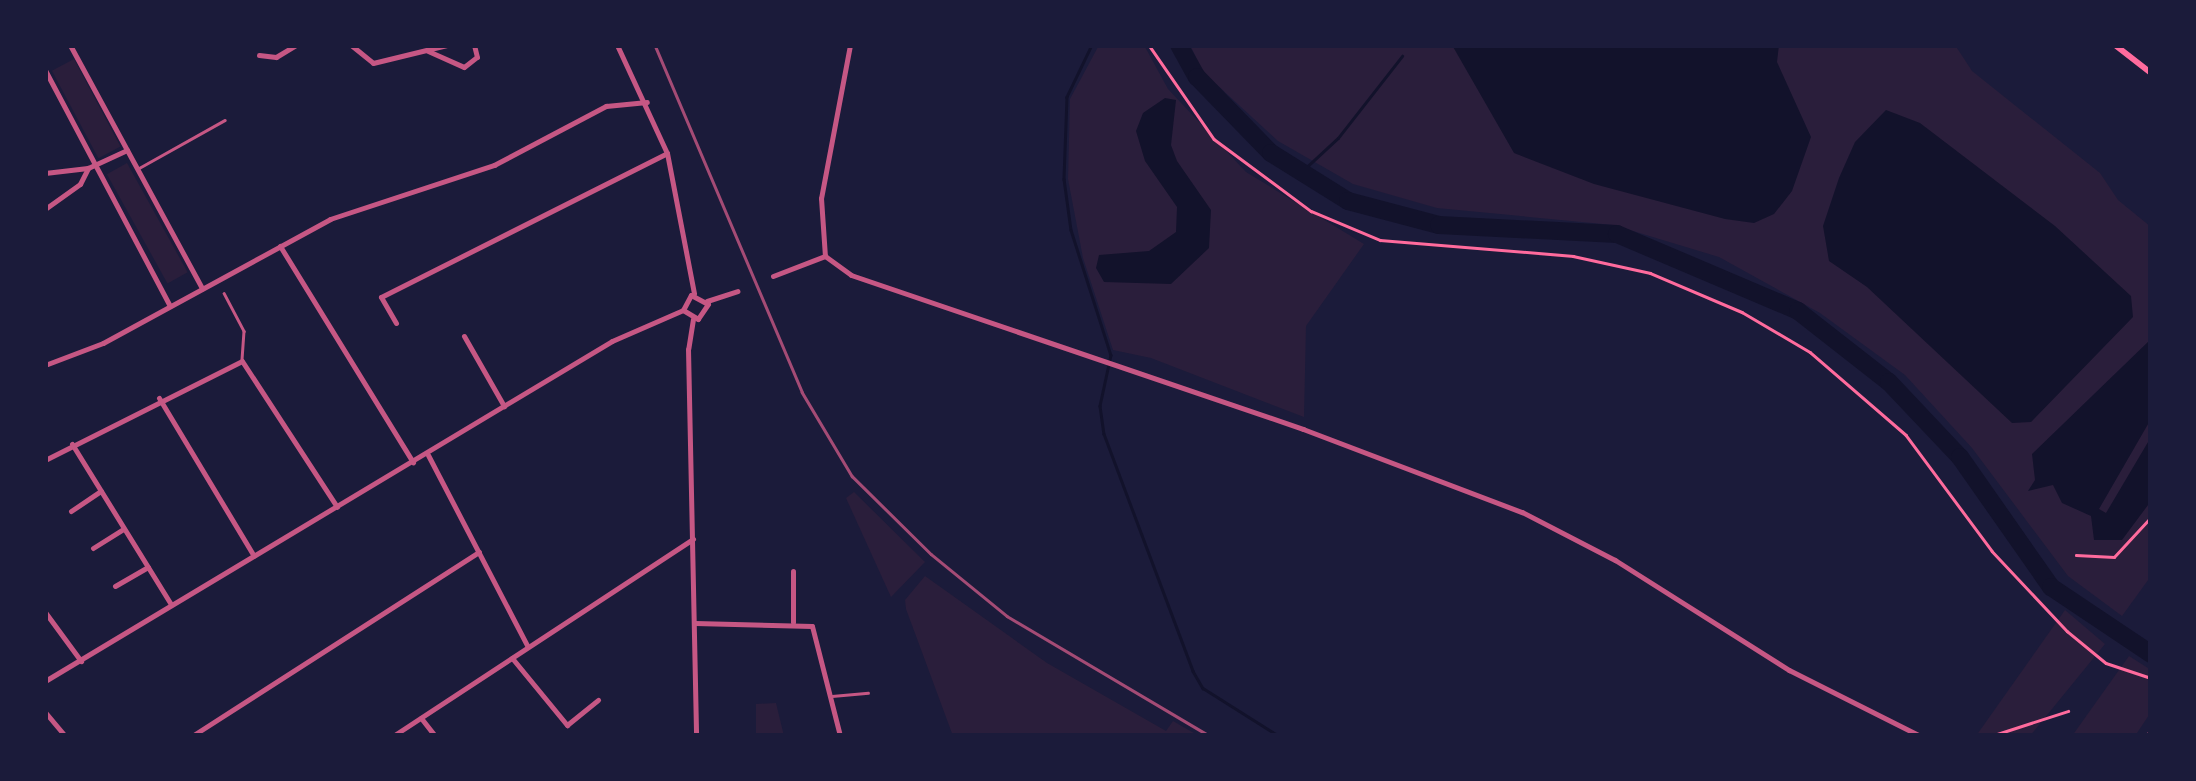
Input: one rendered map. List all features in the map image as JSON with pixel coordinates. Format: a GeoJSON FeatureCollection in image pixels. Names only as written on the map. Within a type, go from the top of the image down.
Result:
{"type":"FeatureCollection","features":[{"type":"Feature","properties":{"kind":"main road"},"geometry":{"type":"LineString","coordinates":[[2115,45],[2151,73]]}},
{"type":"Feature","properties":{"kind":"street"},"geometry":{"type":"LineString","coordinates":[[70,45],[202,289]]}},
{"type":"Feature","properties":{"kind":"street"},"geometry":{"type":"LineString","coordinates":[[260,55],[276,57],[296,45]]}},
{"type":"Feature","properties":{"kind":"street"},"geometry":{"type":"LineString","coordinates":[[350,45],[372,62],[447,45]]}},
{"type":"Feature","properties":{"kind":"street"},"geometry":{"type":"LineString","coordinates":[[428,51],[464,67],[477,57],[474,45]]}},
{"type":"Feature","properties":{"kind":"street"},"geometry":{"type":"LineString","coordinates":[[617,45],[647,102],[667,153],[695,294],[707,302]]}},
{"type":"Feature","properties":{"kind":"street"},"geometry":{"type":"LineString","coordinates":[[826,256],[824,160],[850,45]]}},
{"type":"Feature","properties":{"kind":"street"},"geometry":{"type":"LineString","coordinates":[[45,70],[170,306]]}},
{"type":"Feature","properties":{"kind":"street"},"geometry":{"type":"LineString","coordinates":[[45,365],[103,344],[356,208],[494,164],[606,106],[647,102]]}},
{"type":"Feature","properties":{"kind":"street"},"geometry":{"type":"LineString","coordinates":[[45,173],[88,168],[127,150]]}},
{"type":"Feature","properties":{"kind":"street"},"geometry":{"type":"LineString","coordinates":[[396,323],[381,297],[667,153]]}},
{"type":"Feature","properties":{"kind":"street"},"geometry":{"type":"LineString","coordinates":[[45,210],[80,184],[88,168]]}},
{"type":"Feature","properties":{"kind":"street"},"geometry":{"type":"LineString","coordinates":[[280,246],[413,462]]}},
{"type":"Feature","properties":{"kind":"street"},"geometry":{"type":"LineString","coordinates":[[774,276],[826,256]]}},
{"type":"Feature","properties":{"kind":"street"},"geometry":{"type":"LineString","coordinates":[[826,256],[871,286],[1119,367],[1522,512],[1615,560],[1789,670],[1920,736]]}},
{"type":"Feature","properties":{"kind":"street"},"geometry":{"type":"LineString","coordinates":[[707,302],[737,291]]}},
{"type":"Feature","properties":{"kind":"street"},"geometry":{"type":"LineString","coordinates":[[45,681],[612,341],[683,310],[695,294]]}},
{"type":"Feature","properties":{"kind":"street"},"geometry":{"type":"LineString","coordinates":[[692,320],[704,316],[707,302]]}},
{"type":"Feature","properties":{"kind":"street"},"geometry":{"type":"LineString","coordinates":[[683,310],[692,320],[688,349],[696,736]]}},
{"type":"Feature","properties":{"kind":"street"},"geometry":{"type":"LineString","coordinates":[[464,336],[504,406]]}},
{"type":"Feature","properties":{"kind":"street"},"geometry":{"type":"LineString","coordinates":[[45,460],[159,398],[242,362],[336,507]]}},
{"type":"Feature","properties":{"kind":"street"},"geometry":{"type":"LineString","coordinates":[[159,398],[254,556]]}},
{"type":"Feature","properties":{"kind":"street"},"geometry":{"type":"LineString","coordinates":[[72,444],[171,604]]}},
{"type":"Feature","properties":{"kind":"street"},"geometry":{"type":"LineString","coordinates":[[428,454],[528,648]]}},
{"type":"Feature","properties":{"kind":"street"},"geometry":{"type":"LineString","coordinates":[[71,510],[101,492]]}},
{"type":"Feature","properties":{"kind":"street"},"geometry":{"type":"LineString","coordinates":[[93,548],[124,529]]}},
{"type":"Feature","properties":{"kind":"street"},"geometry":{"type":"LineString","coordinates":[[393,736],[693,539]]}},
{"type":"Feature","properties":{"kind":"street"},"geometry":{"type":"LineString","coordinates":[[192,736],[479,552]]}},
{"type":"Feature","properties":{"kind":"street"},"geometry":{"type":"LineString","coordinates":[[115,586],[148,567]]}},
{"type":"Feature","properties":{"kind":"street"},"geometry":{"type":"LineString","coordinates":[[793,571],[793,622]]}},
{"type":"Feature","properties":{"kind":"street"},"geometry":{"type":"LineString","coordinates":[[45,612],[80,662]]}},
{"type":"Feature","properties":{"kind":"street"},"geometry":{"type":"LineString","coordinates":[[694,624],[793,622],[816,632],[840,736]]}},
{"type":"Feature","properties":{"kind":"street"},"geometry":{"type":"LineString","coordinates":[[512,658],[567,725],[598,700]]}},
{"type":"Feature","properties":{"kind":"street"},"geometry":{"type":"LineString","coordinates":[[45,712],[66,736]]}},
{"type":"Feature","properties":{"kind":"street"},"geometry":{"type":"LineString","coordinates":[[420,718],[436,736]]}},
{"type":"Feature","properties":{"kind":"lane"},"geometry":{"type":"LineString","coordinates":[[138,169],[225,120]]}},
{"type":"Feature","properties":{"kind":"lane"},"geometry":{"type":"LineString","coordinates":[[224,293],[244,331],[242,362]]}},
{"type":"Feature","properties":{"kind":"lane"},"geometry":{"type":"LineString","coordinates":[[830,696],[868,693]]}},
{"type":"Feature","properties":{"kind":"path"},"geometry":{"type":"LineString","coordinates":[[1148,45],[1214,138],[1312,211],[1380,240],[1573,256],[1650,273],[1742,312],[1810,352],[1906,435],[1992,551],[2067,631],[2106,662],[2151,678]]}},
{"type":"Feature","properties":{"kind":"path"},"geometry":{"type":"LineString","coordinates":[[2076,555],[2114,556],[2151,517]]}},
{"type":"Feature","properties":{"kind":"path"},"geometry":{"type":"LineString","coordinates":[[1991,736],[2068,711]]}},
{"type":"Feature","properties":{"kind":"shaded area"},"geometry":{"type":"Polygon","coordinates":[[[1099,45],[1144,45],[1168,89],[1246,172],[1364,244],[1306,326],[1304,417],[1151,358],[1113,350],[1083,258],[1068,179],[1070,99],[1099,45]]]}},
{"type":"Feature","properties":{"kind":"shaded area"},"geometry":{"type":"Polygon","coordinates":[[[1190,45],[1955,45],[1972,71],[2100,173],[2118,200],[2151,227],[2151,576],[2122,616],[2068,576],[1972,448],[1905,375],[1820,313],[1719,257],[1613,225],[1437,208],[1353,184],[1278,141],[1203,72],[1190,45]]]}},
{"type":"Feature","properties":{"kind":"shaded area"},"geometry":{"type":"Polygon","coordinates":[[[1452,45],[1779,45],[1777,62],[1811,137],[1792,191],[1774,214],[1754,223],[1725,219],[1594,184],[1514,153],[1452,45]]]}},
{"type":"Feature","properties":{"kind":"shaded area"},"geometry":{"type":"Polygon","coordinates":[[[74,59],[120,146],[98,158],[52,71],[74,59]]]}},
{"type":"Feature","properties":{"kind":"shaded area"},"geometry":{"type":"Polygon","coordinates":[[[1165,98],[1176,100],[1171,145],[1177,161],[1211,210],[1209,248],[1171,284],[1104,282],[1096,268],[1099,255],[1149,251],[1176,232],[1177,207],[1145,161],[1136,131],[1143,113],[1165,98]]]}},
{"type":"Feature","properties":{"kind":"shaded area"},"geometry":{"type":"Polygon","coordinates":[[[1886,110],[1920,123],[2055,226],[2131,296],[2133,317],[2031,422],[2012,423],[1867,287],[1829,261],[1823,226],[1839,178],[1855,142],[1886,110]]]}},
{"type":"Feature","properties":{"kind":"shaded area"},"geometry":{"type":"Polygon","coordinates":[[[127,163],[188,272],[167,283],[107,174],[127,163]]]}},
{"type":"Feature","properties":{"kind":"shaded area"},"geometry":{"type":"Polygon","coordinates":[[[2151,339],[2151,419],[2099,509],[2106,513],[2151,437],[2151,501],[2122,540],[2094,540],[2091,516],[2062,503],[2053,485],[2028,491],[2035,480],[2032,454],[2151,339]]]}},
{"type":"Feature","properties":{"kind":"shaded area"},"geometry":{"type":"Polygon","coordinates":[[[854,492],[925,562],[891,597],[846,498],[854,492]]]}},
{"type":"Feature","properties":{"kind":"shaded area"},"geometry":{"type":"Polygon","coordinates":[[[925,576],[1047,663],[1166,731],[1173,721],[1199,736],[953,736],[906,609],[905,600],[925,576]]]}},
{"type":"Feature","properties":{"kind":"shaded area"},"geometry":{"type":"Polygon","coordinates":[[[2065,610],[2105,644],[2030,736],[1976,736],[2065,610]]]}},
{"type":"Feature","properties":{"kind":"shaded area"},"geometry":{"type":"Polygon","coordinates":[[[2129,656],[2151,670],[2151,712],[2135,736],[2072,736],[2129,656]]]}},
{"type":"Feature","properties":{"kind":"shaded area"},"geometry":{"type":"Polygon","coordinates":[[[776,703],[784,736],[756,736],[756,704],[776,703]]]}},
{"type":"Feature","properties":{"kind":"waterway"},"geometry":{"type":"LineString","coordinates":[[1092,45],[1067,97],[1064,179],[1071,230],[1111,355],[1100,406],[1104,434],[1193,671],[1203,688],[1279,736]]}},
{"type":"Feature","properties":{"kind":"waterway"},"geometry":{"type":"LineString","coordinates":[[1179,45],[1197,77],[1271,153],[1348,201],[1439,225],[1617,234],[1798,311],[1889,382],[1960,457],[2051,587],[2151,654]]}},
{"type":"Feature","properties":{"kind":"waterway"},"geometry":{"type":"LineString","coordinates":[[1298,175],[1338,138],[1402,56]]}},
{"type":"Feature","properties":{"kind":"railway"},"geometry":{"type":"LineString","coordinates":[[655,45],[802,392],[852,476],[931,554],[1007,616],[1210,736]]}}]}
